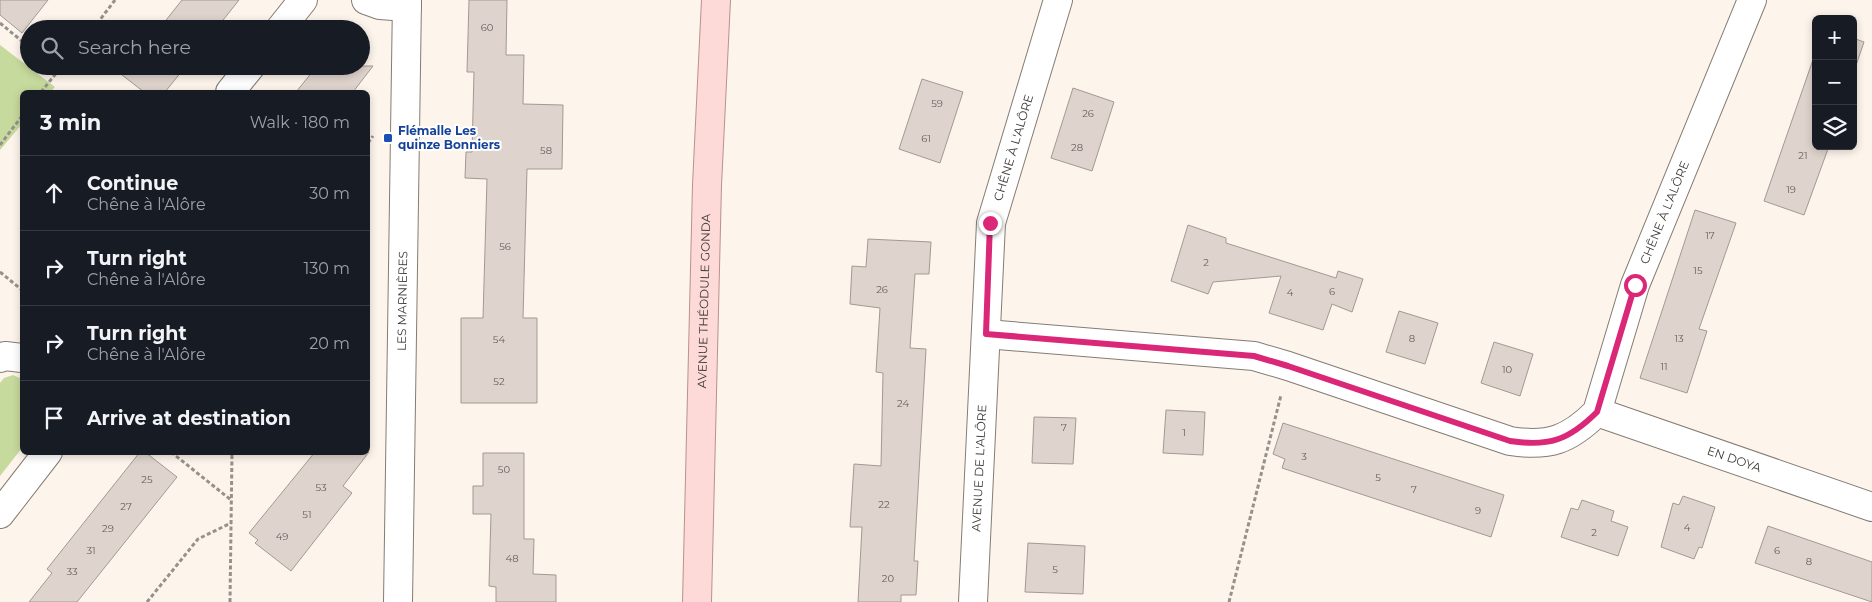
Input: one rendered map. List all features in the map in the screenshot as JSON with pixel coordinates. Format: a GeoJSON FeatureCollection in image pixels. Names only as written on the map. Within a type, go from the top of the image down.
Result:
{"type":"FeatureCollection","features":[{"type":"Feature","properties":{"kind":"main road","name":"AVENUE THÉODULE GONDA"},"geometry":{"type":"LineString","coordinates":[[697,602],[708,186],[716,0]]}},
{"type":"Feature","properties":{"kind":"street"},"geometry":{"type":"LineString","coordinates":[[287,20],[303,0]]}},
{"type":"Feature","properties":{"kind":"street"},"geometry":{"type":"LineString","coordinates":[[366,0],[380,5],[407,3]]}},
{"type":"Feature","properties":{"kind":"street","name":"CHÊNE À L'ALÔRE"},"geometry":{"type":"LineString","coordinates":[[986,334],[990,223],[1058,0]]}},
{"type":"Feature","properties":{"kind":"street","name":"CHÊNE À L'ALÔRE"},"geometry":{"type":"LineString","coordinates":[[1597,412],[1635,285],[1752,0]]}},
{"type":"Feature","properties":{"kind":"street","name":"LES MARNIÈRES"},"geometry":{"type":"LineString","coordinates":[[398,602],[407,3]]}},
{"type":"Feature","properties":{"kind":"street"},"geometry":{"type":"LineString","coordinates":[[232,90],[244,75]]}},
{"type":"Feature","properties":{"kind":"street"},"geometry":{"type":"LineString","coordinates":[[986,334],[1254,356],[1510,441],[1532,444],[1568,436],[1582,427],[1597,412]]}},
{"type":"Feature","properties":{"kind":"street","name":"AVENUE DE L'ALÔRE"},"geometry":{"type":"LineString","coordinates":[[973,602],[986,334]]}},
{"type":"Feature","properties":{"kind":"street","name":"EN DOYA"},"geometry":{"type":"LineString","coordinates":[[1597,412],[1872,507]]}},
{"type":"Feature","properties":{"kind":"street"},"geometry":{"type":"LineString","coordinates":[[0,514],[46,455]]}},
{"type":"Feature","properties":{"kind":"path"},"geometry":{"type":"LineString","coordinates":[[100,20],[116,0]]}},
{"type":"Feature","properties":{"kind":"path"},"geometry":{"type":"LineString","coordinates":[[0,23],[20,40]]}},
{"type":"Feature","properties":{"kind":"path"},"geometry":{"type":"LineString","coordinates":[[43,90],[55,75]]}},
{"type":"Feature","properties":{"kind":"path"},"geometry":{"type":"LineString","coordinates":[[0,145],[20,119]]}},
{"type":"Feature","properties":{"kind":"path"},"geometry":{"type":"LineString","coordinates":[[0,272],[20,288]]}},
{"type":"Feature","properties":{"kind":"path"},"geometry":{"type":"LineString","coordinates":[[1229,602],[1288,366]]}},
{"type":"Feature","properties":{"kind":"path"},"geometry":{"type":"LineString","coordinates":[[175,455],[232,500]]}},
{"type":"Feature","properties":{"kind":"path"},"geometry":{"type":"LineString","coordinates":[[230,602],[232,455]]}},
{"type":"Feature","properties":{"kind":"path"},"geometry":{"type":"LineString","coordinates":[[147,602],[198,539],[231,523]]}},
{"type":"Feature","properties":{"kind":"green space"},"geometry":{"type":"Polygon","coordinates":[[[0,45],[20,60],[20,75],[39,75],[55,87],[52,90],[20,90],[20,126],[0,150],[0,45]]]}},
{"type":"Feature","properties":{"kind":"green space"},"geometry":{"type":"Polygon","coordinates":[[[13,375],[20,378],[20,451],[0,476],[0,383],[4,378],[13,375]]]}},
{"type":"Feature","properties":{"kind":"building"},"geometry":{"type":"Polygon","coordinates":[[[0,0],[48,0],[32,20],[20,20],[20,31],[0,15],[0,0]]]}},
{"type":"Feature","properties":{"kind":"building"},"geometry":{"type":"Polygon","coordinates":[[[182,0],[239,0],[223,20],[166,20],[182,0]]]}},
{"type":"Feature","properties":{"kind":"building"},"geometry":{"type":"Polygon","coordinates":[[[469,0],[507,0],[506,55],[524,55],[523,104],[563,105],[562,169],[527,169],[523,318],[537,318],[537,403],[461,403],[461,318],[483,318],[487,179],[465,178],[466,152],[472,152],[474,72],[467,72],[469,0]]]}},
{"type":"Feature","properties":{"kind":"building"},"geometry":{"type":"Polygon","coordinates":[[[1857,39],[1864,42],[1857,62],[1857,39]]]}},
{"type":"Feature","properties":{"kind":"building"},"geometry":{"type":"Polygon","coordinates":[[[1812,63],[1812,150],[1828,150],[1804,215],[1764,201],[1812,63]]]}},
{"type":"Feature","properties":{"kind":"building"},"geometry":{"type":"Polygon","coordinates":[[[122,75],[179,75],[167,90],[141,90],[122,75]]]}},
{"type":"Feature","properties":{"kind":"building"},"geometry":{"type":"Polygon","coordinates":[[[310,75],[366,75],[355,90],[298,90],[310,75]]]}},
{"type":"Feature","properties":{"kind":"building"},"geometry":{"type":"Polygon","coordinates":[[[922,79],[963,92],[940,163],[899,149],[922,79]]]}},
{"type":"Feature","properties":{"kind":"building"},"geometry":{"type":"Polygon","coordinates":[[[1073,88],[1114,102],[1092,171],[1051,158],[1073,88]]]}},
{"type":"Feature","properties":{"kind":"building"},"geometry":{"type":"Polygon","coordinates":[[[1695,210],[1736,223],[1699,329],[1707,331],[1687,393],[1640,378],[1695,210]]]}},
{"type":"Feature","properties":{"kind":"building"},"geometry":{"type":"Polygon","coordinates":[[[1188,225],[1226,238],[1226,243],[1336,278],[1338,271],[1363,279],[1352,312],[1332,304],[1323,330],[1269,313],[1281,276],[1213,282],[1208,294],[1171,281],[1188,225]]]}},
{"type":"Feature","properties":{"kind":"building"},"geometry":{"type":"Polygon","coordinates":[[[868,239],[931,242],[929,274],[915,274],[910,348],[926,349],[914,561],[918,561],[916,595],[901,595],[901,602],[858,602],[862,527],[850,527],[854,464],[881,466],[883,373],[876,372],[880,308],[850,304],[852,266],[866,267],[868,239]]]}},
{"type":"Feature","properties":{"kind":"building"},"geometry":{"type":"Polygon","coordinates":[[[1399,311],[1438,323],[1425,364],[1386,352],[1399,311]]]}},
{"type":"Feature","properties":{"kind":"building"},"geometry":{"type":"Polygon","coordinates":[[[1494,342],[1533,354],[1520,396],[1481,383],[1494,342]]]}},
{"type":"Feature","properties":{"kind":"building"},"geometry":{"type":"Polygon","coordinates":[[[1166,410],[1205,412],[1203,455],[1163,453],[1166,410]]]}},
{"type":"Feature","properties":{"kind":"building"},"geometry":{"type":"Polygon","coordinates":[[[1034,417],[1076,418],[1073,464],[1032,463],[1034,417]]]}},
{"type":"Feature","properties":{"kind":"building"},"geometry":{"type":"Polygon","coordinates":[[[1283,423],[1504,495],[1491,537],[1282,468],[1285,459],[1273,454],[1283,423]]]}},
{"type":"Feature","properties":{"kind":"building"},"geometry":{"type":"Polygon","coordinates":[[[483,453],[524,453],[524,539],[534,539],[533,574],[556,575],[556,602],[496,602],[496,587],[489,586],[491,514],[473,514],[473,486],[483,486],[483,453]]]}},
{"type":"Feature","properties":{"kind":"building"},"geometry":{"type":"Polygon","coordinates":[[[138,455],[149,455],[177,477],[77,602],[29,602],[52,573],[47,569],[138,455]]]}},
{"type":"Feature","properties":{"kind":"building"},"geometry":{"type":"Polygon","coordinates":[[[313,455],[367,455],[343,486],[352,493],[291,571],[255,543],[258,540],[249,533],[313,455]]]}},
{"type":"Feature","properties":{"kind":"building"},"geometry":{"type":"Polygon","coordinates":[[[1683,496],[1715,507],[1702,548],[1699,547],[1694,559],[1661,547],[1673,503],[1679,505],[1683,496]]]}},
{"type":"Feature","properties":{"kind":"building"},"geometry":{"type":"Polygon","coordinates":[[[1582,500],[1614,511],[1611,521],[1628,527],[1618,556],[1561,537],[1571,508],[1578,510],[1582,500]]]}},
{"type":"Feature","properties":{"kind":"building"},"geometry":{"type":"Polygon","coordinates":[[[1768,526],[1872,562],[1872,602],[1755,563],[1768,526]]]}},
{"type":"Feature","properties":{"kind":"building"},"geometry":{"type":"Polygon","coordinates":[[[1028,543],[1085,546],[1083,594],[1025,592],[1028,543]]]}},
{"type":"Feature","properties":{"kind":"place","name":"Flémalle Les quinze Bonniers"},"geometry":{"type":"Point","coordinates":[388,138]}},
{"type":"Feature","properties":{"kind":"route"},"geometry":{"type":"LineString","coordinates":[[990,223],[986,334],[1254,356],[1510,441],[1532,444],[1568,436],[1582,427],[1597,412],[1635,285]]}}]}
